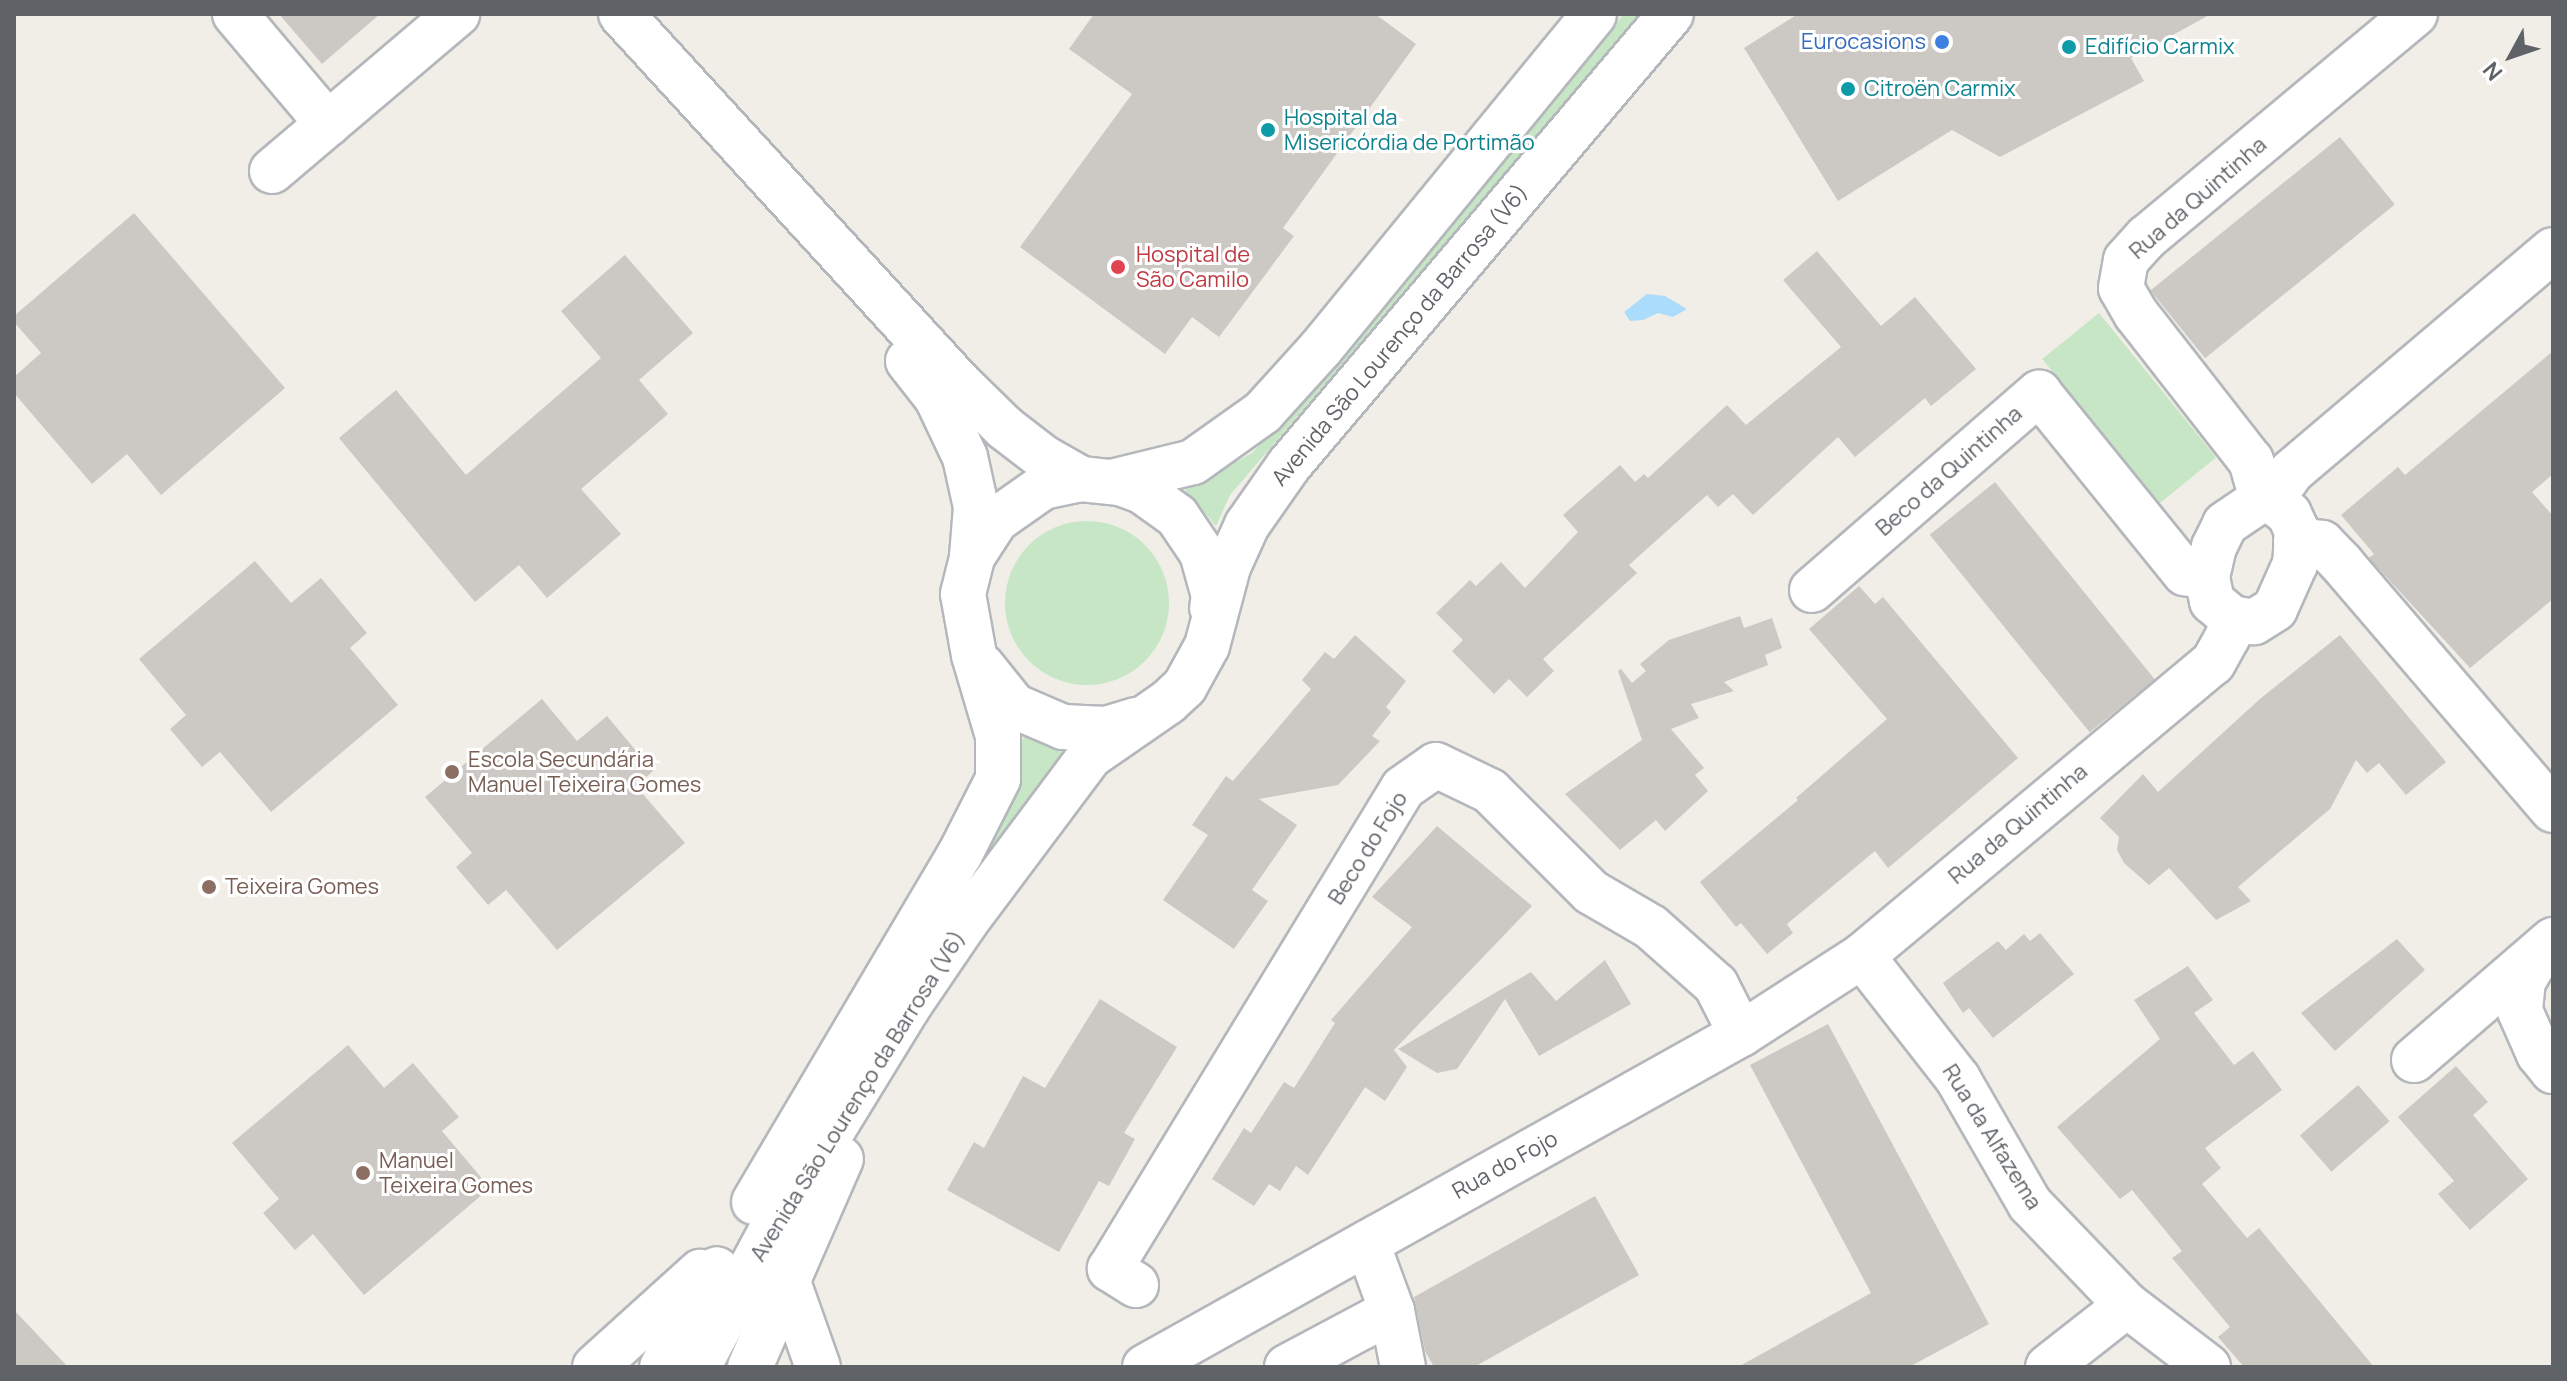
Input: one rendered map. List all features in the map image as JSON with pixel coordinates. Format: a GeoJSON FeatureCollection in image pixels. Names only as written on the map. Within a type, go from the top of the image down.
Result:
{"type":"FeatureCollection","features":[{"type":"Feature","properties":{"kind":"street"},"geometry":{"type":"LineString","coordinates":[[235,14],[328,124]]}},
{"type":"Feature","properties":{"kind":"street"},"geometry":{"type":"LineString","coordinates":[[272,171],[457,14]]}},
{"type":"Feature","properties":{"kind":"street"},"geometry":{"type":"LineString","coordinates":[[621,14],[744,151],[1005,428],[1044,458],[1096,481]]}},
{"type":"Feature","properties":{"kind":"street","name":"Avenida São Lourenço da Barrosa (V6)"},"geometry":{"type":"LineString","coordinates":[[662,1367],[733,1239],[960,854],[998,779],[998,736],[974,655],[963,594],[972,557],[996,520],[1043,487],[1096,481],[1193,462],[1263,412],[1321,348],[1594,14]]}},
{"type":"Feature","properties":{"kind":"street","name":"Avenida São Lourenço da Barrosa (V6)"},"geometry":{"type":"LineString","coordinates":[[698,1367],[772,1229],[908,1007],[1037,823],[1090,756],[1168,702],[1185,686],[1207,646],[1228,567],[1247,525],[1289,465],[1671,14]]}},
{"type":"Feature","properties":{"kind":"street","name":"Rua da Quintinha"},"geometry":{"type":"LineString","coordinates":[[2267,500],[2251,461],[2136,314],[2121,288],[2126,260],[2147,237],[2415,14]]}},
{"type":"Feature","properties":{"kind":"street"},"geometry":{"type":"LineString","coordinates":[[744,151],[937,398],[965,457],[971,482],[976,507],[972,557]]}},
{"type":"Feature","properties":{"kind":"street"},"geometry":{"type":"LineString","coordinates":[[2267,500],[2289,514],[2297,531],[2295,564],[2275,609],[2254,622],[2232,618],[2212,601],[2207,577],[2225,524],[2267,500],[2291,472],[2553,250]]}},
{"type":"Feature","properties":{"kind":"street","name":"Beco da Quintinha"},"geometry":{"type":"LineString","coordinates":[[1812,590],[2039,393],[2185,573],[2207,577]]}},
{"type":"Feature","properties":{"kind":"street","name":"Avenida São Lourenço da Barrosa (V6)"},"geometry":{"type":"LineString","coordinates":[[1096,481],[1142,491],[1177,516],[1202,553],[1214,596],[1207,646]]}},
{"type":"Feature","properties":{"kind":"street"},"geometry":{"type":"LineString","coordinates":[[2296,541],[2322,543],[2342,564],[2551,809]]}},
{"type":"Feature","properties":{"kind":"street","name":"Rua da Quintinha"},"geometry":{"type":"LineString","coordinates":[[1862,956],[2213,663],[2228,636],[2232,618]]}},
{"type":"Feature","properties":{"kind":"street","name":"Avenida São Lourenço da Barrosa (V6)"},"geometry":{"type":"LineString","coordinates":[[974,655],[1014,706],[1063,727],[1106,729],[1130,723],[1168,702]]}},
{"type":"Feature","properties":{"kind":"street","name":"Beco do Fojo"},"geometry":{"type":"LineString","coordinates":[[1136,1285],[1110,1269],[1403,788],[1436,765],[1490,791],[1591,892],[1651,927],[1716,985],[1741,1034]]}},
{"type":"Feature","properties":{"kind":"street"},"geometry":{"type":"LineString","coordinates":[[2414,1060],[2548,944]]}},
{"type":"Feature","properties":{"kind":"street"},"geometry":{"type":"LineString","coordinates":[[2548,944],[2523,981],[2520,1011],[2539,1054],[2553,1071]]}},
{"type":"Feature","properties":{"kind":"street","name":"Rua do Fojo"},"geometry":{"type":"LineString","coordinates":[[1145,1367],[1741,1034],[1862,956]]}},
{"type":"Feature","properties":{"kind":"street","name":"Rua da Alfazema"},"geometry":{"type":"LineString","coordinates":[[1862,956],[1958,1079],[2030,1204],[2127,1305],[2208,1367]]}},
{"type":"Feature","properties":{"kind":"street"},"geometry":{"type":"LineString","coordinates":[[750,1367],[908,1007]]}},
{"type":"Feature","properties":{"kind":"street"},"geometry":{"type":"LineString","coordinates":[[595,1367],[666,1305],[733,1239]]}},
{"type":"Feature","properties":{"kind":"street"},"geometry":{"type":"LineString","coordinates":[[1367,1243],[1392,1311],[1403,1367]]}},
{"type":"Feature","properties":{"kind":"street"},"geometry":{"type":"LineString","coordinates":[[788,1282],[818,1367]]}},
{"type":"Feature","properties":{"kind":"street"},"geometry":{"type":"LineString","coordinates":[[2048,1367],[2127,1305]]}},
{"type":"Feature","properties":{"kind":"street"},"geometry":{"type":"LineString","coordinates":[[1287,1367],[1392,1311]]}},
{"type":"Feature","properties":{"kind":"green space"},"geometry":{"type":"Polygon","coordinates":[[[1624,14],[1642,14],[1230,495],[1216,526],[1185,490],[1252,453],[1316,384],[1624,14]]]}},
{"type":"Feature","properties":{"kind":"green space"},"geometry":{"type":"Polygon","coordinates":[[[2099,313],[2216,458],[2159,503],[2042,359],[2099,313]]]}},
{"type":"Feature","properties":{"kind":"green space"},"geometry":{"type":"Polygon","coordinates":[[[1087,521],[1119,527],[1145,545],[1163,571],[1169,603],[1163,635],[1145,661],[1119,679],[1087,685],[1055,679],[1029,661],[1011,635],[1005,603],[1011,571],[1029,545],[1055,527],[1087,521]]]}},
{"type":"Feature","properties":{"kind":"green space"},"geometry":{"type":"Polygon","coordinates":[[[1024,736],[1064,749],[967,899],[963,884],[1024,736]]]}},
{"type":"Feature","properties":{"kind":"water"},"geometry":{"type":"Polygon","coordinates":[[[1647,294],[1665,296],[1687,309],[1673,317],[1658,313],[1643,320],[1630,321],[1624,312],[1647,294]]]}},
{"type":"Feature","properties":{"kind":"building"},"geometry":{"type":"Polygon","coordinates":[[[279,14],[380,14],[322,64],[279,14]]]}},
{"type":"Feature","properties":{"kind":"building"},"geometry":{"type":"Polygon","coordinates":[[[1094,14],[1375,14],[1416,44],[1283,228],[1294,236],[1219,337],[1192,317],[1165,354],[1020,247],[1132,94],[1069,49],[1094,14]]]}},
{"type":"Feature","properties":{"kind":"building"},"geometry":{"type":"Polygon","coordinates":[[[1798,14],[2211,14],[2131,58],[2144,81],[2000,157],[1952,130],[1838,201],[1744,48],[1798,14]]]}},
{"type":"Feature","properties":{"kind":"building"},"geometry":{"type":"Polygon","coordinates":[[[2340,137],[2395,205],[2205,358],[2150,291],[2340,137]]]}},
{"type":"Feature","properties":{"kind":"building"},"geometry":{"type":"Polygon","coordinates":[[[134,213],[285,388],[161,495],[127,454],[92,484],[14,393],[14,377],[41,353],[14,322],[14,316],[134,213]]]}},
{"type":"Feature","properties":{"kind":"building"},"geometry":{"type":"Polygon","coordinates":[[[1817,251],[1881,326],[1915,297],[1976,369],[1931,406],[1925,398],[1855,457],[1838,437],[1753,515],[1733,494],[1718,507],[1707,495],[1629,565],[1637,573],[1543,659],[1554,671],[1527,697],[1509,679],[1494,694],[1452,651],[1463,640],[1436,613],[1470,580],[1476,586],[1501,562],[1525,588],[1578,532],[1563,515],[1620,465],[1635,482],[1644,474],[1648,478],[1727,405],[1746,425],[1841,347],[1783,280],[1817,251]]]}},
{"type":"Feature","properties":{"kind":"building"},"geometry":{"type":"Polygon","coordinates":[[[625,255],[693,333],[639,380],[668,414],[581,489],[621,534],[547,598],[519,565],[475,602],[339,438],[396,390],[466,475],[601,358],[561,311],[625,255]]]}},
{"type":"Feature","properties":{"kind":"building"},"geometry":{"type":"Polygon","coordinates":[[[2553,351],[2553,474],[2532,492],[2553,516],[2553,599],[2470,668],[2369,558],[2374,554],[2341,515],[2398,467],[2405,475],[2553,351]]]}},
{"type":"Feature","properties":{"kind":"building"},"geometry":{"type":"Polygon","coordinates":[[[1995,482],[2155,679],[2090,732],[1930,535],[1995,482]]]}},
{"type":"Feature","properties":{"kind":"building"},"geometry":{"type":"Polygon","coordinates":[[[255,561],[291,603],[321,578],[367,633],[350,648],[398,705],[271,812],[220,752],[202,767],[170,729],[186,715],[139,659],[255,561]]]}},
{"type":"Feature","properties":{"kind":"building"},"geometry":{"type":"Polygon","coordinates":[[[1859,586],[1875,604],[1883,597],[2018,758],[1888,868],[1875,851],[1787,924],[1793,933],[1767,954],[1741,923],[1736,927],[1700,882],[1798,800],[1796,798],[1887,719],[1809,629],[1859,586]]]}},
{"type":"Feature","properties":{"kind":"building"},"geometry":{"type":"Polygon","coordinates":[[[1740,616],[1744,628],[1772,618],[1782,648],[1765,655],[1768,665],[1724,682],[1734,691],[1691,704],[1699,718],[1671,729],[1704,768],[1695,775],[1708,791],[1665,831],[1656,820],[1620,850],[1565,794],[1642,740],[1618,671],[1621,669],[1632,683],[1646,671],[1640,664],[1669,640],[1740,616]]]}},
{"type":"Feature","properties":{"kind":"building"},"geometry":{"type":"Polygon","coordinates":[[[1355,635],[1406,681],[1386,707],[1391,712],[1372,736],[1380,741],[1338,785],[1259,799],[1297,825],[1252,890],[1268,901],[1234,949],[1163,900],[1208,835],[1192,825],[1226,776],[1233,781],[1311,689],[1302,680],[1325,652],[1334,659],[1355,635]]]}},
{"type":"Feature","properties":{"kind":"building"},"geometry":{"type":"Polygon","coordinates":[[[2340,635],[2446,762],[2406,795],[2379,763],[2367,773],[2356,760],[2330,809],[2238,887],[2251,901],[2216,920],[2169,868],[2149,885],[2124,863],[2117,850],[2119,837],[2100,818],[2143,774],[2158,792],[2261,698],[2340,635]]]}},
{"type":"Feature","properties":{"kind":"building"},"geometry":{"type":"Polygon","coordinates":[[[542,699],[577,741],[607,716],[653,771],[636,786],[685,843],[557,950],[506,890],[488,905],[456,867],[472,853],[425,797],[542,699]]]}},
{"type":"Feature","properties":{"kind":"building"},"geometry":{"type":"Polygon","coordinates":[[[1437,826],[1532,906],[1394,1050],[1407,1067],[1385,1101],[1365,1087],[1308,1175],[1296,1166],[1280,1191],[1269,1184],[1254,1206],[1212,1179],[1244,1128],[1251,1133],[1284,1082],[1294,1088],[1335,1023],[1331,1020],[1412,927],[1372,897],[1437,826]]]}},
{"type":"Feature","properties":{"kind":"building"},"geometry":{"type":"Polygon","coordinates":[[[2040,933],[2074,974],[1993,1038],[1969,1008],[1963,1013],[1943,983],[1998,941],[2006,950],[2024,934],[2030,941],[2040,933]]]}},
{"type":"Feature","properties":{"kind":"building"},"geometry":{"type":"Polygon","coordinates":[[[2397,939],[2425,970],[2335,1051],[2301,1013],[2397,939]]]}},
{"type":"Feature","properties":{"kind":"building"},"geometry":{"type":"Polygon","coordinates":[[[1605,960],[1631,1004],[1539,1056],[1505,999],[1457,1069],[1437,1073],[1398,1049],[1531,972],[1556,1001],[1605,960]]]}},
{"type":"Feature","properties":{"kind":"building"},"geometry":{"type":"Polygon","coordinates":[[[2188,966],[2213,1000],[2194,1013],[2234,1065],[2253,1051],[2282,1090],[2205,1148],[2221,1168],[2202,1184],[2247,1238],[2259,1228],[2374,1367],[2244,1367],[2218,1337],[2230,1327],[2172,1258],[2182,1251],[2132,1190],[2120,1199],[2057,1127],[2160,1039],[2134,1000],[2188,966]]]}},
{"type":"Feature","properties":{"kind":"building"},"geometry":{"type":"Polygon","coordinates":[[[1100,999],[1177,1047],[1124,1133],[1135,1139],[1109,1186],[1099,1181],[1059,1252],[947,1190],[974,1142],[984,1148],[1023,1076],[1045,1088],[1100,999]]]}},
{"type":"Feature","properties":{"kind":"building"},"geometry":{"type":"Polygon","coordinates":[[[1828,1024],[1989,1324],[1909,1367],[1738,1367],[1871,1293],[1750,1065],[1828,1024]]]}},
{"type":"Feature","properties":{"kind":"building"},"geometry":{"type":"Polygon","coordinates":[[[348,1045],[384,1088],[413,1063],[459,1117],[442,1131],[490,1188],[364,1295],[313,1234],[295,1250],[263,1213],[279,1199],[232,1143],[348,1045]]]}},
{"type":"Feature","properties":{"kind":"building"},"geometry":{"type":"Polygon","coordinates":[[[2456,1066],[2488,1102],[2473,1115],[2528,1179],[2470,1230],[2438,1194],[2454,1181],[2398,1117],[2456,1066]]]}},
{"type":"Feature","properties":{"kind":"building"},"geometry":{"type":"Polygon","coordinates":[[[2358,1085],[2389,1121],[2331,1172],[2300,1136],[2358,1085]]]}},
{"type":"Feature","properties":{"kind":"building"},"geometry":{"type":"Polygon","coordinates":[[[1595,1196],[1639,1275],[1474,1367],[1434,1367],[1425,1351],[1414,1297],[1595,1196]]]}},
{"type":"Feature","properties":{"kind":"building"},"geometry":{"type":"Polygon","coordinates":[[[14,1310],[68,1367],[14,1367],[14,1310]]]}},
{"type":"Feature","properties":{"kind":"place","name":"Eurocasions"},"geometry":{"type":"Point","coordinates":[1942,42]}},
{"type":"Feature","properties":{"kind":"place","name":"Edifício Carmix"},"geometry":{"type":"Point","coordinates":[2069,47]}},
{"type":"Feature","properties":{"kind":"place","name":"Citroën Carmix"},"geometry":{"type":"Point","coordinates":[1848,89]}},
{"type":"Feature","properties":{"kind":"place","name":"Hospital da Misericórdia de Portimão"},"geometry":{"type":"Point","coordinates":[1268,130]}},
{"type":"Feature","properties":{"kind":"place","name":"Hospital de São Camilo"},"geometry":{"type":"Point","coordinates":[1118,267]}},
{"type":"Feature","properties":{"kind":"place","name":"Escola Secundária Manuel Teixeira Gomes"},"geometry":{"type":"Point","coordinates":[452,772]}},
{"type":"Feature","properties":{"kind":"place","name":"Teixeira Gomes"},"geometry":{"type":"Point","coordinates":[209,887]}},
{"type":"Feature","properties":{"kind":"place","name":"Manuel Teixeira Gomes"},"geometry":{"type":"Point","coordinates":[363,1173]}}]}
